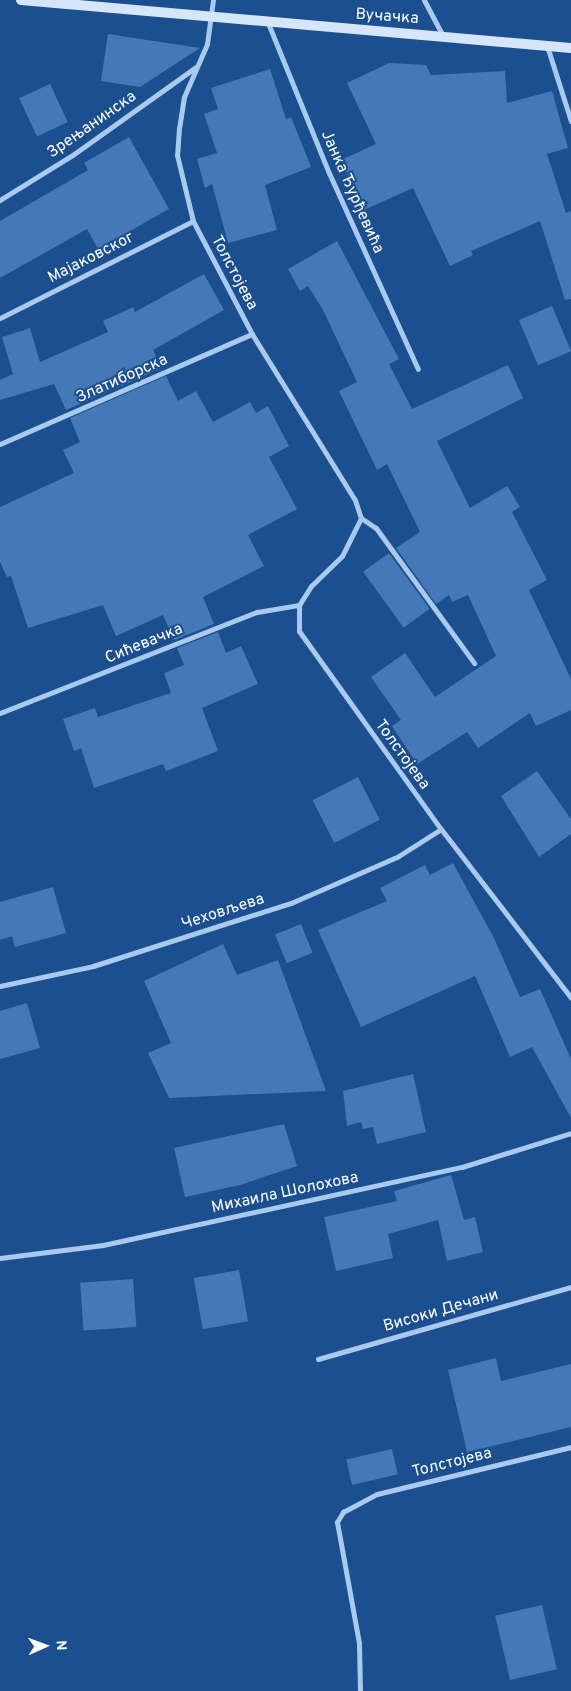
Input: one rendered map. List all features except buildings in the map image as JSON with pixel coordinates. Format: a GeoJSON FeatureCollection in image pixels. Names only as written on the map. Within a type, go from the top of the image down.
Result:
{"type":"FeatureCollection","features":[{"type":"Feature","properties":{"kind":"street","name":"Вучачка"},"geometry":{"type":"LineString","coordinates":[[21,0],[571,48]]}},
{"type":"Feature","properties":{"kind":"street","name":"Толстојева"},"geometry":{"type":"LineString","coordinates":[[213,0],[207,44],[184,97],[177,155],[193,221],[252,334],[355,500],[361,518],[376,528],[474,663]]}},
{"type":"Feature","properties":{"kind":"street"},"geometry":{"type":"LineString","coordinates":[[424,0],[443,36]]}},
{"type":"Feature","properties":{"kind":"street","name":"Јанка Ђурђевића"},"geometry":{"type":"LineString","coordinates":[[268,23],[328,173],[418,369]]}},
{"type":"Feature","properties":{"kind":"street"},"geometry":{"type":"LineString","coordinates":[[546,46],[571,121]]}},
{"type":"Feature","properties":{"kind":"street","name":"Зрењанинска"},"geometry":{"type":"LineString","coordinates":[[0,200],[74,154],[196,67]]}},
{"type":"Feature","properties":{"kind":"street","name":"Мајаковског"},"geometry":{"type":"LineString","coordinates":[[0,318],[193,221]]}},
{"type":"Feature","properties":{"kind":"street","name":"Златиборска"},"geometry":{"type":"LineString","coordinates":[[0,444],[130,391],[252,334]]}},
{"type":"Feature","properties":{"kind":"street"},"geometry":{"type":"LineString","coordinates":[[299,605],[311,586],[342,556],[361,518]]}},
{"type":"Feature","properties":{"kind":"street","name":"Толстојева"},"geometry":{"type":"LineString","coordinates":[[299,605],[299,631],[305,643],[441,829],[571,998]]}},
{"type":"Feature","properties":{"kind":"street","name":"Сићевачка"},"geometry":{"type":"LineString","coordinates":[[0,713],[257,612],[299,605]]}},
{"type":"Feature","properties":{"kind":"street","name":"Чеховљева"},"geometry":{"type":"LineString","coordinates":[[0,986],[93,966],[291,904],[397,857],[441,829]]}},
{"type":"Feature","properties":{"kind":"street","name":"Михаила Шолохова"},"geometry":{"type":"LineString","coordinates":[[0,1258],[103,1245],[462,1167],[571,1133]]}},
{"type":"Feature","properties":{"kind":"street","name":"Високи Дечани"},"geometry":{"type":"LineString","coordinates":[[318,1359],[571,1286]]}},
{"type":"Feature","properties":{"kind":"street","name":"Толстојева"},"geometry":{"type":"LineString","coordinates":[[360,1691],[359,1642],[338,1522],[343,1512],[377,1494],[571,1447]]}}]}
